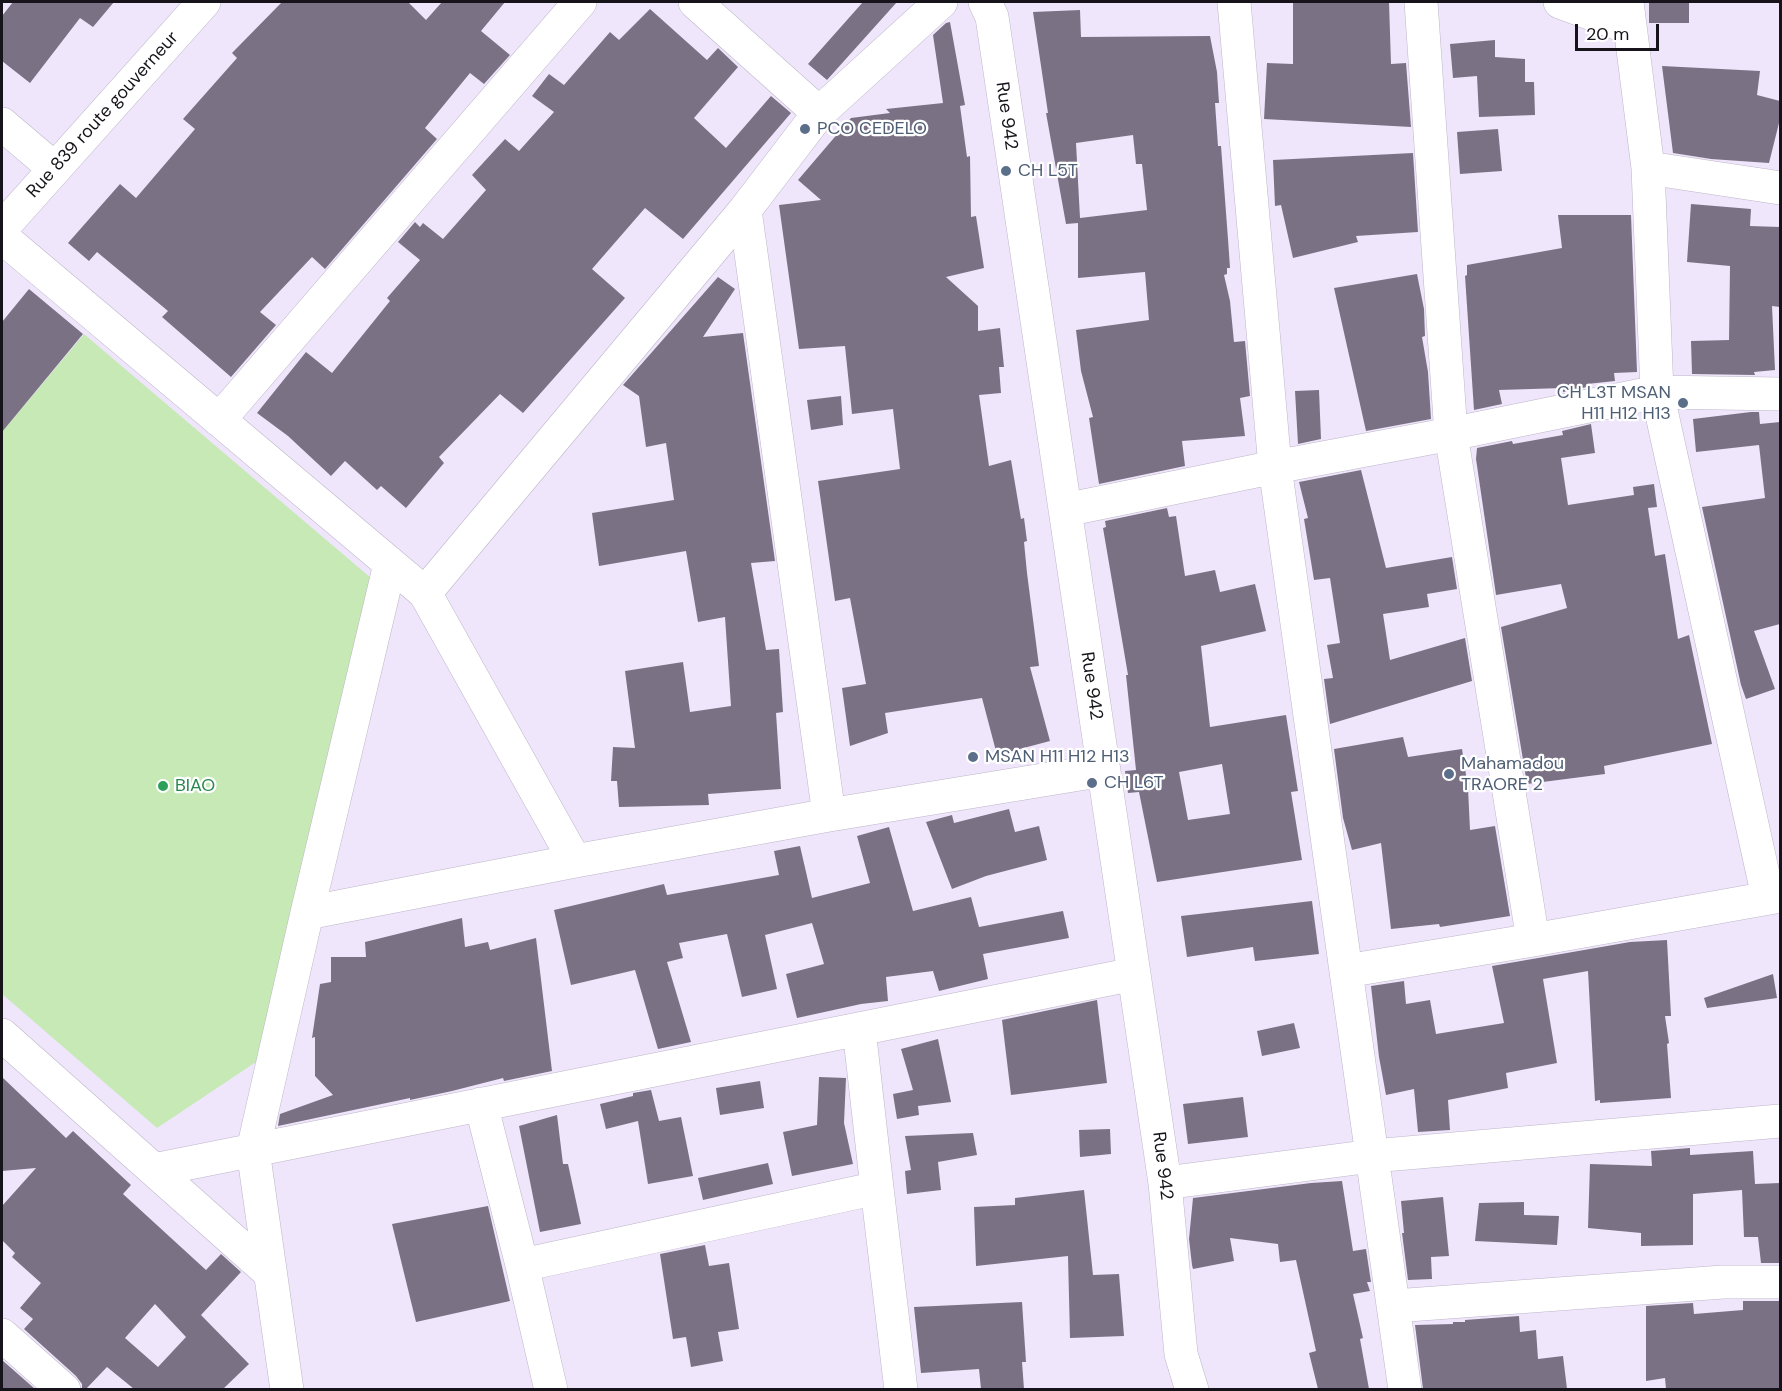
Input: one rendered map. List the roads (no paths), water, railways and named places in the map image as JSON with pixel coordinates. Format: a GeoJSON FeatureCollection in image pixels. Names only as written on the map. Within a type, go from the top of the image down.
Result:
{"type":"FeatureCollection","features":[{"type":"Feature","properties":{"kind":"street"},"geometry":{"type":"LineString","coordinates":[[219,420],[580,2]]}},
{"type":"Feature","properties":{"kind":"street"},"geometry":{"type":"LineString","coordinates":[[695,2],[819,113]]}},
{"type":"Feature","properties":{"kind":"street"},"geometry":{"type":"LineString","coordinates":[[425,593],[745,210],[819,113],[941,2]]}},
{"type":"Feature","properties":{"kind":"street"},"geometry":{"type":"LineString","coordinates":[[1234,2],[1275,466],[1405,1389]]}},
{"type":"Feature","properties":{"kind":"street"},"geometry":{"type":"LineString","coordinates":[[1421,2],[1451,434],[1533,940]]}},
{"type":"Feature","properties":{"kind":"street"},"geometry":{"type":"LineString","coordinates":[[1346,971],[1774,896],[1657,392],[1648,168],[1628,15],[1565,5],[1560,2]]}},
{"type":"Feature","properties":{"kind":"street","name":"Rue 839 route gouverneur"},"geometry":{"type":"LineString","coordinates":[[2,228],[191,6]]}},
{"type":"Feature","properties":{"kind":"street","name":"Rue 942"},"geometry":{"type":"LineString","coordinates":[[988,9],[1165,1183],[1181,1354],[1192,1389]]}},
{"type":"Feature","properties":{"kind":"street"},"geometry":{"type":"LineString","coordinates":[[2,124],[54,169]]}},
{"type":"Feature","properties":{"kind":"street"},"geometry":{"type":"LineString","coordinates":[[1648,168],[1780,188]]}},
{"type":"Feature","properties":{"kind":"street"},"geometry":{"type":"LineString","coordinates":[[745,210],[829,815]]}},
{"type":"Feature","properties":{"kind":"street"},"geometry":{"type":"LineString","coordinates":[[2,237],[425,593],[575,861]]}},
{"type":"Feature","properties":{"kind":"street"},"geometry":{"type":"LineString","coordinates":[[1065,510],[1275,466],[1451,434],[1657,392],[1780,394]]}},
{"type":"Feature","properties":{"kind":"street"},"geometry":{"type":"LineString","coordinates":[[282,1386],[270,1273],[253,1150],[390,564]]}},
{"type":"Feature","properties":{"kind":"street"},"geometry":{"type":"LineString","coordinates":[[307,913],[829,815],[1104,770]]}},
{"type":"Feature","properties":{"kind":"street"},"geometry":{"type":"LineString","coordinates":[[154,1170],[1134,974]]}},
{"type":"Feature","properties":{"kind":"street"},"geometry":{"type":"LineString","coordinates":[[859,1029],[901,1389]]}},
{"type":"Feature","properties":{"kind":"street"},"geometry":{"type":"LineString","coordinates":[[2,1035],[270,1273]]}},
{"type":"Feature","properties":{"kind":"street"},"geometry":{"type":"LineString","coordinates":[[481,1104],[522,1265],[550,1389]]}},
{"type":"Feature","properties":{"kind":"street"},"geometry":{"type":"LineString","coordinates":[[1165,1183],[1372,1156],[1780,1121]]}},
{"type":"Feature","properties":{"kind":"street"},"geometry":{"type":"LineString","coordinates":[[522,1265],[877,1188]]}},
{"type":"Feature","properties":{"kind":"street"},"geometry":{"type":"LineString","coordinates":[[1394,1306],[1723,1282],[1780,1282]]}},
{"type":"Feature","properties":{"kind":"street"},"geometry":{"type":"LineString","coordinates":[[2,1335],[64,1389]]}},
{"type":"Feature","properties":{"kind":"place","name":"PCO CEDELO"},"geometry":{"type":"Point","coordinates":[805,129]}},
{"type":"Feature","properties":{"kind":"place","name":"CH L5T"},"geometry":{"type":"Point","coordinates":[1006,171]}},
{"type":"Feature","properties":{"kind":"place","name":"CH L3T MSAN H11 H12 H13"},"geometry":{"type":"Point","coordinates":[1683,403]}},
{"type":"Feature","properties":{"kind":"place","name":"MSAN H11 H12 H13"},"geometry":{"type":"Point","coordinates":[973,757]}},
{"type":"Feature","properties":{"kind":"place","name":"Mahamadou TRAORE 2"},"geometry":{"type":"Point","coordinates":[1449,774]}},
{"type":"Feature","properties":{"kind":"place","name":"CH L6T"},"geometry":{"type":"Point","coordinates":[1092,783]}},
{"type":"Feature","properties":{"kind":"place","name":"BIAO"},"geometry":{"type":"Point","coordinates":[163,786]}}]}
